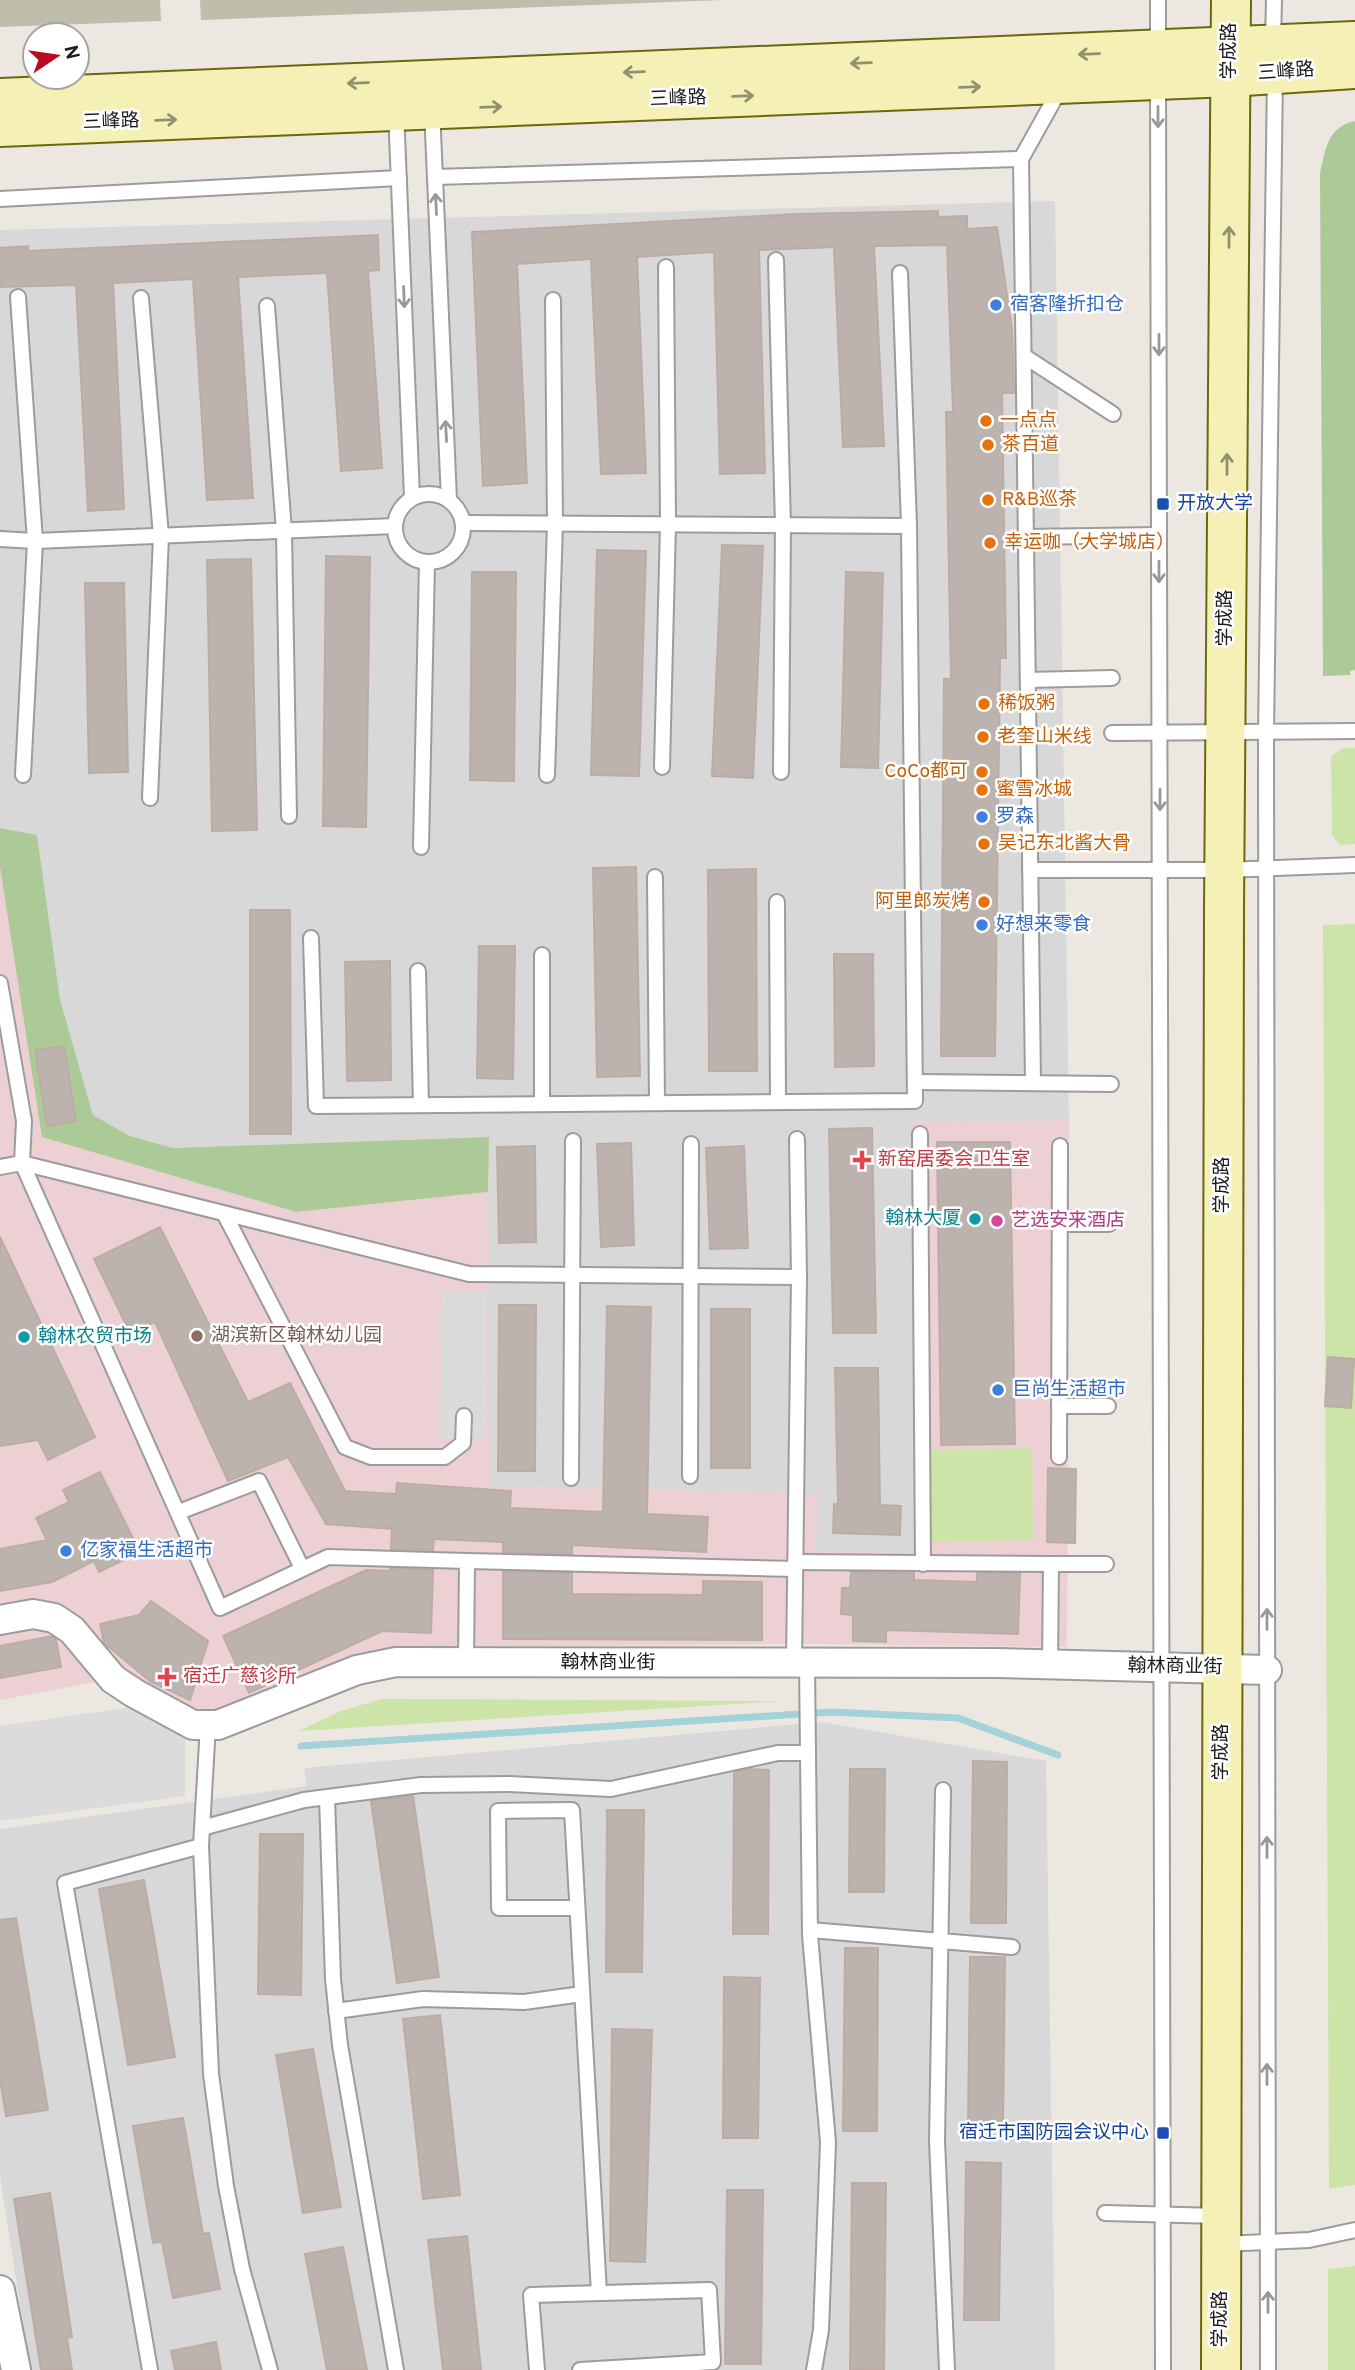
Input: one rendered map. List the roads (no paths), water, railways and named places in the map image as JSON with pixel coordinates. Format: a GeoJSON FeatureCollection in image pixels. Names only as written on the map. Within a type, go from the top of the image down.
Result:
{"type":"FeatureCollection","features":[{"type":"Feature","properties":{"kind":"main road","name":"学成路"},"geometry":{"type":"LineString","coordinates":[[1198,2370],[1211,1667],[1217,63],[1204,0]]}},
{"type":"Feature","properties":{"kind":"main road","name":"学成路"},"geometry":{"type":"LineString","coordinates":[[1217,63],[1231,0]]}},
{"type":"Feature","properties":{"kind":"main road","name":"三峰路"},"geometry":{"type":"LineString","coordinates":[[0,127],[413,95],[1217,63],[1274,58],[1355,41]]}},
{"type":"Feature","properties":{"kind":"main road","name":"三峰路"},"geometry":{"type":"LineString","coordinates":[[1274,58],[1355,69]]}},
{"type":"Feature","properties":{"kind":"main road","name":"三峰路"},"geometry":{"type":"LineString","coordinates":[[0,98],[413,95],[1063,83],[1158,65]]}},
{"type":"Feature","properties":{"kind":"main road","name":"学成路"},"geometry":{"type":"LineString","coordinates":[[1201,2223],[1221,2370]]}},
{"type":"Feature","properties":{"kind":"street"},"geometry":{"type":"LineString","coordinates":[[0,1620],[33,1614],[54,1618],[72,1630],[113,1679],[193,1725],[208,1725]]}},
{"type":"Feature","properties":{"kind":"street","name":"翰林商业街"},"geometry":{"type":"LineString","coordinates":[[208,1725],[218,1725],[357,1670],[396,1662],[1050,1664],[1267,1670]]}},
{"type":"Feature","properties":{"kind":"street"},"geometry":{"type":"LineString","coordinates":[[0,2290],[16,2370]]}},
{"type":"Feature","properties":{"kind":"lane"},"geometry":{"type":"LineString","coordinates":[[1158,0],[1161,1666],[1201,2223],[1163,2370]]}},
{"type":"Feature","properties":{"kind":"lane"},"geometry":{"type":"LineString","coordinates":[[1268,2370],[1265,734],[1274,0]]}},
{"type":"Feature","properties":{"kind":"lane"},"geometry":{"type":"LineString","coordinates":[[1033,1083],[1021,159],[1063,83]]}},
{"type":"Feature","properties":{"kind":"lane"},"geometry":{"type":"LineString","coordinates":[[413,95],[435,177],[449,500]]}},
{"type":"Feature","properties":{"kind":"lane"},"geometry":{"type":"LineString","coordinates":[[412,497],[399,178],[413,95]]}},
{"type":"Feature","properties":{"kind":"lane"},"geometry":{"type":"LineString","coordinates":[[435,177],[1021,159]]}},
{"type":"Feature","properties":{"kind":"lane"},"geometry":{"type":"LineString","coordinates":[[0,199],[399,178]]}},
{"type":"Feature","properties":{"kind":"lane"},"geometry":{"type":"LineString","coordinates":[[776,260],[783,525],[781,772]]}},
{"type":"Feature","properties":{"kind":"lane"},"geometry":{"type":"LineString","coordinates":[[662,767],[668,524],[666,267]]}},
{"type":"Feature","properties":{"kind":"lane"},"geometry":{"type":"LineString","coordinates":[[311,938],[316,1106],[915,1101],[909,526],[900,273]]}},
{"type":"Feature","properties":{"kind":"lane"},"geometry":{"type":"LineString","coordinates":[[18,297],[35,541],[23,775]]}},
{"type":"Feature","properties":{"kind":"lane"},"geometry":{"type":"LineString","coordinates":[[141,298],[161,536],[150,798]]}},
{"type":"Feature","properties":{"kind":"lane"},"geometry":{"type":"LineString","coordinates":[[547,775],[555,524],[554,300]]}},
{"type":"Feature","properties":{"kind":"lane"},"geometry":{"type":"LineString","coordinates":[[267,306],[284,531],[289,816]]}},
{"type":"Feature","properties":{"kind":"lane"},"geometry":{"type":"LineString","coordinates":[[1024,355],[1113,414]]}},
{"type":"Feature","properties":{"kind":"lane"},"geometry":{"type":"LineString","coordinates":[[431,493],[449,500],[458,508],[463,523],[460,542],[454,552],[444,559],[427,562],[410,557],[401,548],[395,526],[397,515],[412,497],[431,493]]}},
{"type":"Feature","properties":{"kind":"lane"},"geometry":{"type":"LineString","coordinates":[[463,523],[909,526]]}},
{"type":"Feature","properties":{"kind":"lane"},"geometry":{"type":"LineString","coordinates":[[0,539],[35,541],[395,526]]}},
{"type":"Feature","properties":{"kind":"lane"},"geometry":{"type":"LineString","coordinates":[[1026,537],[1159,535]]}},
{"type":"Feature","properties":{"kind":"lane"},"geometry":{"type":"LineString","coordinates":[[421,847],[427,562]]}},
{"type":"Feature","properties":{"kind":"lane"},"geometry":{"type":"LineString","coordinates":[[1028,680],[1112,678]]}},
{"type":"Feature","properties":{"kind":"lane"},"geometry":{"type":"LineString","coordinates":[[1112,733],[1265,734],[1355,731]]}},
{"type":"Feature","properties":{"kind":"lane"},"geometry":{"type":"LineString","coordinates":[[1030,870],[1213,870],[1355,865]]}},
{"type":"Feature","properties":{"kind":"lane"},"geometry":{"type":"LineString","coordinates":[[656,877],[657,1103]]}},
{"type":"Feature","properties":{"kind":"lane"},"geometry":{"type":"LineString","coordinates":[[777,902],[779,1102]]}},
{"type":"Feature","properties":{"kind":"lane"},"geometry":{"type":"LineString","coordinates":[[542,955],[542,1104]]}},
{"type":"Feature","properties":{"kind":"lane"},"geometry":{"type":"LineString","coordinates":[[418,971],[421,1105]]}},
{"type":"Feature","properties":{"kind":"lane"},"geometry":{"type":"LineString","coordinates":[[0,983],[24,1121],[22,1163],[220,1608],[328,1557],[795,1566],[1106,1564]]}},
{"type":"Feature","properties":{"kind":"lane"},"geometry":{"type":"LineString","coordinates":[[915,1082],[1111,1084]]}},
{"type":"Feature","properties":{"kind":"lane"},"geometry":{"type":"LineString","coordinates":[[920,1134],[923,1564]]}},
{"type":"Feature","properties":{"kind":"lane"},"geometry":{"type":"LineString","coordinates":[[797,1139],[800,1277],[795,1566],[801,1663],[808,1703],[810,1930],[828,2142],[821,2330],[814,2370]]}},
{"type":"Feature","properties":{"kind":"lane"},"geometry":{"type":"LineString","coordinates":[[571,1478],[573,1141]]}},
{"type":"Feature","properties":{"kind":"lane"},"geometry":{"type":"LineString","coordinates":[[690,1476],[691,1144]]}},
{"type":"Feature","properties":{"kind":"lane"},"geometry":{"type":"LineString","coordinates":[[1059,1457],[1060,1146]]}},
{"type":"Feature","properties":{"kind":"lane"},"geometry":{"type":"LineString","coordinates":[[0,1167],[22,1163],[469,1274],[800,1277]]}},
{"type":"Feature","properties":{"kind":"lane"},"geometry":{"type":"LineString","coordinates":[[225,1215],[345,1447],[371,1457],[445,1457],[463,1443],[464,1416]]}},
{"type":"Feature","properties":{"kind":"lane"},"geometry":{"type":"LineString","coordinates":[[1060,1224],[1109,1224]]}},
{"type":"Feature","properties":{"kind":"lane"},"geometry":{"type":"LineString","coordinates":[[1059,1406],[1108,1406]]}},
{"type":"Feature","properties":{"kind":"lane"},"geometry":{"type":"LineString","coordinates":[[179,1512],[259,1480],[302,1568]]}},
{"type":"Feature","properties":{"kind":"lane"},"geometry":{"type":"LineString","coordinates":[[466,1663],[467,1561]]}},
{"type":"Feature","properties":{"kind":"lane"},"geometry":{"type":"LineString","coordinates":[[1050,1664],[1051,1564]]}},
{"type":"Feature","properties":{"kind":"lane"},"geometry":{"type":"LineString","coordinates":[[208,1725],[201,1846],[211,2074],[226,2186],[242,2269],[270,2370]]}},
{"type":"Feature","properties":{"kind":"lane"},"geometry":{"type":"LineString","coordinates":[[202,1828],[327,1797],[421,1785],[509,1784],[611,1789],[778,1752],[808,1753]]}},
{"type":"Feature","properties":{"kind":"lane"},"geometry":{"type":"LineString","coordinates":[[571,1788],[599,2293]]}},
{"type":"Feature","properties":{"kind":"lane"},"geometry":{"type":"LineString","coordinates":[[943,1790],[937,2141],[947,2370]]}},
{"type":"Feature","properties":{"kind":"lane"},"geometry":{"type":"LineString","coordinates":[[327,1797],[336,2011],[396,2370]]}},
{"type":"Feature","properties":{"kind":"lane"},"geometry":{"type":"LineString","coordinates":[[572,1811],[498,1811],[499,1908],[576,1908]]}},
{"type":"Feature","properties":{"kind":"lane"},"geometry":{"type":"LineString","coordinates":[[150,2370],[65,1883],[201,1846]]}},
{"type":"Feature","properties":{"kind":"lane"},"geometry":{"type":"LineString","coordinates":[[810,1930],[1012,1947]]}},
{"type":"Feature","properties":{"kind":"lane"},"geometry":{"type":"LineString","coordinates":[[336,2011],[423,1999],[524,2002],[582,1994]]}},
{"type":"Feature","properties":{"kind":"lane"},"geometry":{"type":"LineString","coordinates":[[1105,2213],[1201,2223],[1268,2244],[1309,2240],[1355,2230]]}},
{"type":"Feature","properties":{"kind":"lane"},"geometry":{"type":"LineString","coordinates":[[537,2370],[531,2295],[709,2290],[713,2362],[580,2370]]}},
{"type":"Feature","properties":{"kind":"waterway"},"geometry":{"type":"LineString","coordinates":[[301,1746],[831,1712],[958,1718],[1058,1755]]}},
{"type":"Feature","properties":{"kind":"place","name":"宿客隆折扣仓"},"geometry":{"type":"Point","coordinates":[996,305]}},
{"type":"Feature","properties":{"kind":"place","name":"一点点"},"geometry":{"type":"Point","coordinates":[986,421]}},
{"type":"Feature","properties":{"kind":"place","name":"茶百道"},"geometry":{"type":"Point","coordinates":[988,445]}},
{"type":"Feature","properties":{"kind":"place","name":"R&B巡茶"},"geometry":{"type":"Point","coordinates":[988,500]}},
{"type":"Feature","properties":{"kind":"place","name":"开放大学"},"geometry":{"type":"Point","coordinates":[1163,504]}},
{"type":"Feature","properties":{"kind":"place","name":"幸运咖（大学城店）"},"geometry":{"type":"Point","coordinates":[990,543]}},
{"type":"Feature","properties":{"kind":"place","name":"稀饭粥"},"geometry":{"type":"Point","coordinates":[984,704]}},
{"type":"Feature","properties":{"kind":"place","name":"老奎山米线"},"geometry":{"type":"Point","coordinates":[983,737]}},
{"type":"Feature","properties":{"kind":"place","name":"CoCo都可"},"geometry":{"type":"Point","coordinates":[982,772]}},
{"type":"Feature","properties":{"kind":"place","name":"蜜雪冰城"},"geometry":{"type":"Point","coordinates":[982,790]}},
{"type":"Feature","properties":{"kind":"place","name":"罗森"},"geometry":{"type":"Point","coordinates":[982,817]}},
{"type":"Feature","properties":{"kind":"place","name":"吴记东北酱大骨"},"geometry":{"type":"Point","coordinates":[984,844]}},
{"type":"Feature","properties":{"kind":"place","name":"阿里郎炭烤"},"geometry":{"type":"Point","coordinates":[984,902]}},
{"type":"Feature","properties":{"kind":"place","name":"好想来零食"},"geometry":{"type":"Point","coordinates":[982,925]}},
{"type":"Feature","properties":{"kind":"place","name":"新窑居委会卫生室"},"geometry":{"type":"Point","coordinates":[862,1160]}},
{"type":"Feature","properties":{"kind":"place","name":"翰林大厦"},"geometry":{"type":"Point","coordinates":[975,1219]}},
{"type":"Feature","properties":{"kind":"place","name":"艺选安来酒店"},"geometry":{"type":"Point","coordinates":[997,1221]}},
{"type":"Feature","properties":{"kind":"place","name":"湖滨新区翰林幼儿园"},"geometry":{"type":"Point","coordinates":[197,1336]}},
{"type":"Feature","properties":{"kind":"place","name":"翰林农贸市场"},"geometry":{"type":"Point","coordinates":[24,1337]}},
{"type":"Feature","properties":{"kind":"place","name":"巨尚生活超市"},"geometry":{"type":"Point","coordinates":[998,1390]}},
{"type":"Feature","properties":{"kind":"place","name":"亿家福生活超市"},"geometry":{"type":"Point","coordinates":[66,1551]}},
{"type":"Feature","properties":{"kind":"place","name":"宿迁广慈诊所"},"geometry":{"type":"Point","coordinates":[167,1677]}},
{"type":"Feature","properties":{"kind":"place","name":"宿迁市国防园会议中心"},"geometry":{"type":"Point","coordinates":[1163,2133]}}]}
